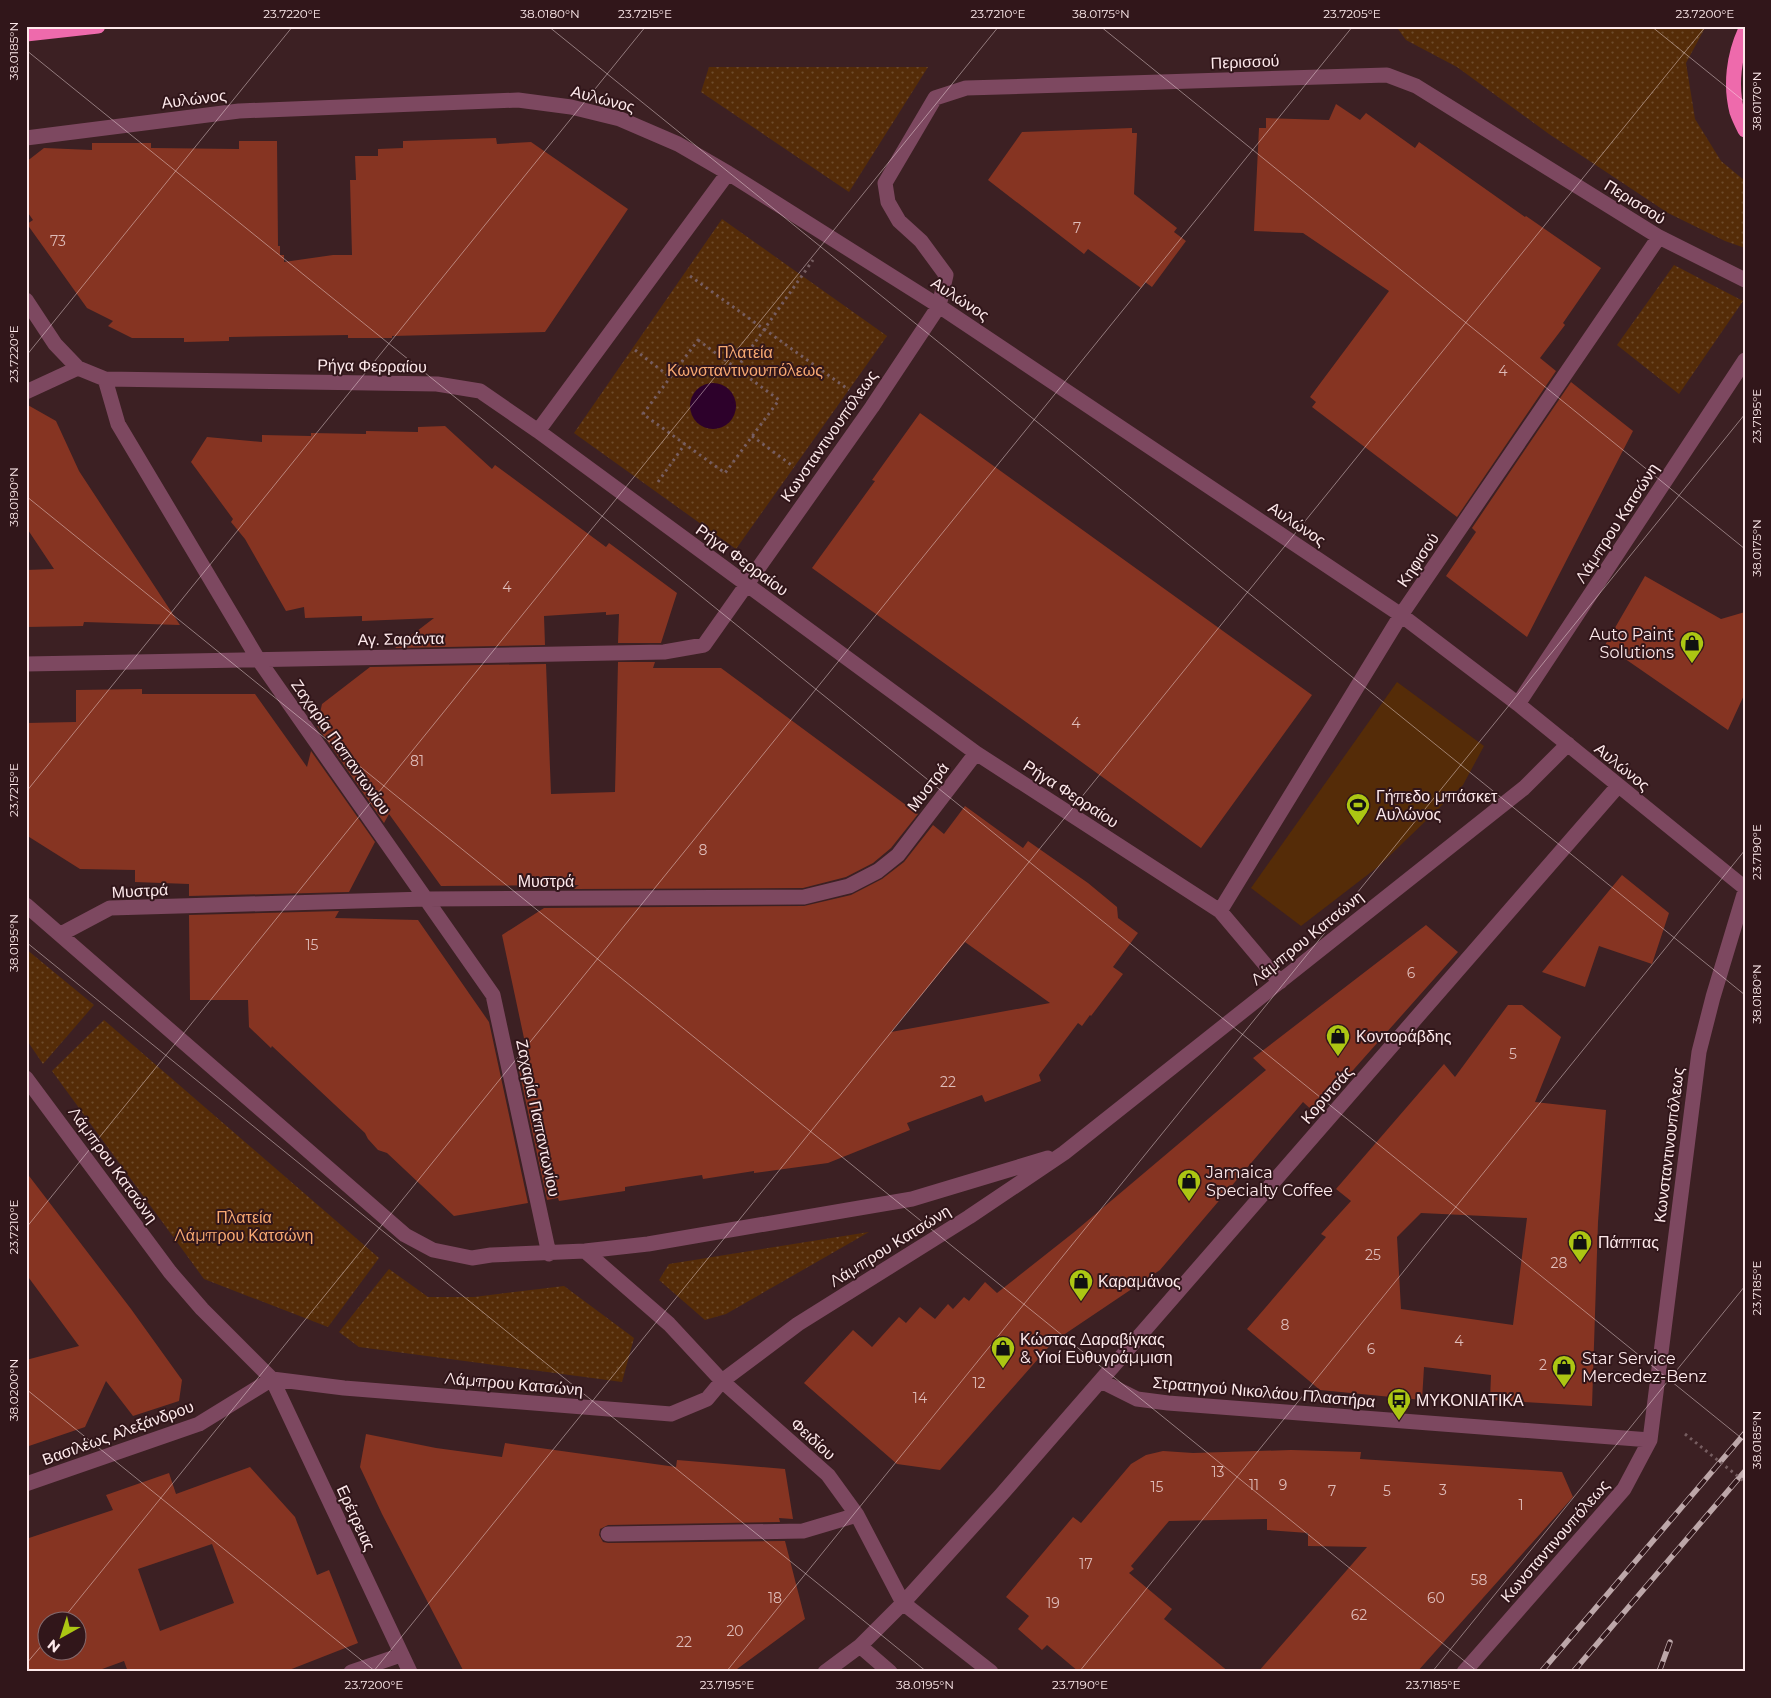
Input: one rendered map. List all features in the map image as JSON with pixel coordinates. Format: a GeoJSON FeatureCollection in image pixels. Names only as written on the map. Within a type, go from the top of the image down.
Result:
{"type":"FeatureCollection","features":[{"type":"Feature","properties":{"kind":"highway"},"geometry":{"type":"LineString","coordinates":[[26,34],[98,26]]}},
{"type":"Feature","properties":{"kind":"highway"},"geometry":{"type":"LineString","coordinates":[[1745,31],[1737,52],[1734,74],[1737,112],[1745,130]]}},
{"type":"Feature","properties":{"kind":"street","name":"Περισσού"},"geometry":{"type":"LineString","coordinates":[[938,306],[946,275],[921,242],[900,221],[888,202],[885,183],[935,98],[966,88],[1387,75],[1416,86],[1659,237],[1745,280]]}},
{"type":"Feature","properties":{"kind":"street","name":"Αυλώνος"},"geometry":{"type":"LineString","coordinates":[[26,138],[239,111],[518,100],[572,107],[620,119],[678,144],[728,173],[938,306],[1401,615],[1518,704],[1745,889]]}},
{"type":"Feature","properties":{"kind":"street"},"geometry":{"type":"LineString","coordinates":[[538,431],[728,173]]}},
{"type":"Feature","properties":{"kind":"street","name":"Κηφισού"},"geometry":{"type":"LineString","coordinates":[[1220,911],[1401,615],[1659,237]]}},
{"type":"Feature","properties":{"kind":"street"},"geometry":{"type":"LineString","coordinates":[[26,300],[55,344],[78,368],[105,379]]}},
{"type":"Feature","properties":{"kind":"street","name":"Κωνσταντινουπόλεως"},"geometry":{"type":"LineString","coordinates":[[746,586],[872,407],[938,306]]}},
{"type":"Feature","properties":{"kind":"street","name":"Λάμπρου Κατσώνη"},"geometry":{"type":"LineString","coordinates":[[1518,704],[1745,360]]}},
{"type":"Feature","properties":{"kind":"street"},"geometry":{"type":"LineString","coordinates":[[26,392],[78,368]]}},
{"type":"Feature","properties":{"kind":"street","name":"Ρήγα Φερραίου"},"geometry":{"type":"LineString","coordinates":[[105,379],[437,384],[480,391],[538,431],[746,586],[976,753],[1220,911],[1280,982]]}},
{"type":"Feature","properties":{"kind":"street","name":"Ζαχαρία Παπαντωνίου"},"geometry":{"type":"LineString","coordinates":[[105,379],[118,424],[258,660],[493,995],[549,1254]]}},
{"type":"Feature","properties":{"kind":"street","name":"Αγ. Σαράντα"},"geometry":{"type":"LineString","coordinates":[[26,664],[664,652],[704,645],[746,586]]}},
{"type":"Feature","properties":{"kind":"street","name":"Λάμπρου Κατσώνη"},"geometry":{"type":"LineString","coordinates":[[26,1078],[170,1272],[202,1310],[272,1379],[344,1388],[671,1414],[707,1399],[722,1381],[798,1324],[970,1217],[1064,1153],[1524,788],[1568,744]]}},
{"type":"Feature","properties":{"kind":"street","name":"Μυστρά"},"geometry":{"type":"LineString","coordinates":[[61,934],[110,908],[426,899],[804,897],[849,886],[878,871],[898,856],[976,753]]}},
{"type":"Feature","properties":{"kind":"street","name":"Κορυτσάς"},"geometry":{"type":"LineString","coordinates":[[1101,1381],[1618,786]]}},
{"type":"Feature","properties":{"kind":"street","name":"Κωνσταντινουπόλεως"},"geometry":{"type":"LineString","coordinates":[[1464,1672],[1624,1489],[1650,1440],[1699,1052],[1745,889]]}},
{"type":"Feature","properties":{"kind":"street","name":"Λάμπρου Κατσώνη"},"geometry":{"type":"LineString","coordinates":[[26,905],[405,1235],[433,1250],[472,1258],[491,1255],[549,1254],[648,1244],[912,1199],[1064,1153]]}},
{"type":"Feature","properties":{"kind":"street","name":"Φειδίου"},"geometry":{"type":"LineString","coordinates":[[585,1251],[669,1324],[722,1381],[828,1475],[857,1515],[903,1603],[990,1672]]}},
{"type":"Feature","properties":{"kind":"street","name":"Βασιλέως Αλεξάνδρου"},"geometry":{"type":"LineString","coordinates":[[26,1484],[199,1424],[272,1379]]}},
{"type":"Feature","properties":{"kind":"street","name":"Ερέτρειας"},"geometry":{"type":"LineString","coordinates":[[272,1379],[410,1672]]}},
{"type":"Feature","properties":{"kind":"street"},"geometry":{"type":"LineString","coordinates":[[825,1672],[860,1646],[903,1603],[1101,1381]]}},
{"type":"Feature","properties":{"kind":"street","name":"Στρατηγού Νικολάου Πλαστήρα"},"geometry":{"type":"LineString","coordinates":[[1101,1381],[1137,1399],[1168,1403],[1650,1440]]}},
{"type":"Feature","properties":{"kind":"street"},"geometry":{"type":"LineString","coordinates":[[608,1534],[803,1531],[857,1515]]}},
{"type":"Feature","properties":{"kind":"street"},"geometry":{"type":"LineString","coordinates":[[860,1646],[890,1672]]}},
{"type":"Feature","properties":{"kind":"street"},"geometry":{"type":"LineString","coordinates":[[351,1672],[401,1655]]}},
{"type":"Feature","properties":{"kind":"path"},"geometry":{"type":"LineString","coordinates":[[737,368],[829,237]]}},
{"type":"Feature","properties":{"kind":"path"},"geometry":{"type":"LineString","coordinates":[[665,258],[872,407]]}},
{"type":"Feature","properties":{"kind":"path"},"geometry":{"type":"LineString","coordinates":[[611,331],[670,377]]}},
{"type":"Feature","properties":{"kind":"path"},"geometry":{"type":"LineString","coordinates":[[698,340],[779,400],[725,474],[643,414],[670,377],[698,340]]}},
{"type":"Feature","properties":{"kind":"path"},"geometry":{"type":"LineString","coordinates":[[752,436],[817,484]]}},
{"type":"Feature","properties":{"kind":"path"},"geometry":{"type":"LineString","coordinates":[[640,506],[685,444]]}},
{"type":"Feature","properties":{"kind":"path"},"geometry":{"type":"LineString","coordinates":[[1685,1434],[1745,1482]]}},
{"type":"Feature","properties":{"kind":"green space"},"geometry":{"type":"Polygon","coordinates":[[[1422,26],[1706,26],[1686,63],[1695,119],[1721,161],[1745,181],[1745,248],[1725,241],[1668,213],[1549,134],[1457,67],[1406,40],[1398,29],[1422,26]]]}},
{"type":"Feature","properties":{"kind":"green space"},"geometry":{"type":"Polygon","coordinates":[[[709,67],[928,67],[849,192],[701,92],[709,67]]]}},
{"type":"Feature","properties":{"kind":"green space","name":"Πλατεία Κωνσταντινουπόλεως"},"geometry":{"type":"Polygon","coordinates":[[[722,219],[887,336],[736,549],[574,433],[722,219]]]}},
{"type":"Feature","properties":{"kind":"green space"},"geometry":{"type":"Polygon","coordinates":[[[1674,265],[1743,301],[1679,394],[1617,345],[1674,265]]]}},
{"type":"Feature","properties":{"kind":"green space","name":"Γήπεδο μπάσκετ Αυλώνος"},"geometry":{"type":"Polygon","coordinates":[[[1397,682],[1484,746],[1463,785],[1379,866],[1301,926],[1251,888],[1397,682]]]}},
{"type":"Feature","properties":{"kind":"green space"},"geometry":{"type":"Polygon","coordinates":[[[26,949],[94,1005],[43,1064],[26,1039],[26,949]]]}},
{"type":"Feature","properties":{"kind":"green space","name":"Πλατεία Λάμπρου Κατσώνη"},"geometry":{"type":"Polygon","coordinates":[[[104,1020],[379,1258],[328,1327],[204,1279],[52,1071],[104,1020]]]}},
{"type":"Feature","properties":{"kind":"green space"},"geometry":{"type":"Polygon","coordinates":[[[869,1232],[726,1314],[705,1320],[659,1280],[669,1264],[869,1232]]]}},
{"type":"Feature","properties":{"kind":"green space"},"geometry":{"type":"Polygon","coordinates":[[[389,1269],[428,1297],[474,1297],[564,1286],[634,1338],[622,1382],[359,1347],[339,1332],[389,1269]]]}},
{"type":"Feature","properties":{"kind":"shaded area"},"geometry":{"type":"Polygon","coordinates":[[[713,383],[726,387],[732,393],[736,406],[732,419],[726,425],[713,429],[700,425],[694,419],[690,406],[694,393],[700,387],[713,383]]]}},
{"type":"Feature","properties":{"kind":"building"},"geometry":{"type":"Polygon","coordinates":[[[1336,104],[1360,120],[1366,113],[1415,148],[1419,142],[1601,268],[1563,323],[1565,325],[1540,358],[1556,371],[1457,517],[1312,407],[1316,402],[1310,397],[1389,291],[1303,233],[1254,231],[1259,128],[1266,128],[1266,118],[1329,120],[1336,104]]]}},
{"type":"Feature","properties":{"kind":"building"},"geometry":{"type":"Polygon","coordinates":[[[1132,128],[1132,133],[1137,133],[1134,194],[1177,228],[1174,232],[1186,241],[1152,287],[1145,282],[1141,288],[1088,249],[1084,254],[988,180],[1022,132],[1132,128]]]}},
{"type":"Feature","properties":{"kind":"building"},"geometry":{"type":"Polygon","coordinates":[[[496,138],[497,144],[531,142],[628,209],[545,332],[392,336],[392,338],[348,338],[348,335],[229,337],[229,341],[184,342],[184,338],[132,338],[108,326],[113,321],[87,308],[27,224],[33,220],[26,210],[26,162],[44,148],[92,150],[92,143],[151,143],[151,148],[239,149],[239,141],[277,141],[278,246],[280,246],[280,255],[284,255],[284,262],[333,255],[352,255],[350,180],[356,180],[355,156],[378,156],[378,149],[403,148],[403,141],[496,138]]]}},
{"type":"Feature","properties":{"kind":"building"},"geometry":{"type":"Polygon","coordinates":[[[1571,382],[1633,431],[1527,637],[1446,576],[1476,532],[1472,528],[1571,382]]]}},
{"type":"Feature","properties":{"kind":"building"},"geometry":{"type":"Polygon","coordinates":[[[26,404],[56,421],[79,471],[180,625],[84,622],[83,626],[26,627],[26,570],[54,569],[26,527],[26,404]]]}},
{"type":"Feature","properties":{"kind":"building"},"geometry":{"type":"Polygon","coordinates":[[[920,413],[1312,695],[1201,848],[812,568],[875,481],[872,480],[920,413]]]}},
{"type":"Feature","properties":{"kind":"building"},"geometry":{"type":"Polygon","coordinates":[[[445,426],[492,469],[495,465],[606,547],[609,543],[677,593],[661,643],[618,643],[619,614],[606,615],[606,612],[544,616],[545,645],[395,648],[434,618],[362,621],[362,616],[305,618],[304,607],[286,611],[245,539],[231,522],[233,519],[191,462],[207,437],[262,442],[262,435],[311,436],[311,433],[366,434],[366,431],[418,432],[418,427],[445,426]]]}},
{"type":"Feature","properties":{"kind":"building"},"geometry":{"type":"Polygon","coordinates":[[[1645,576],[1721,619],[1745,612],[1745,693],[1728,730],[1605,645],[1645,576]]]}},
{"type":"Feature","properties":{"kind":"building"},"geometry":{"type":"Polygon","coordinates":[[[618,662],[655,662],[653,668],[721,668],[918,814],[891,848],[873,863],[846,877],[803,888],[573,889],[579,885],[441,886],[389,814],[384,823],[317,726],[322,704],[370,667],[546,664],[551,794],[615,792],[618,662]]]}},
{"type":"Feature","properties":{"kind":"building"},"geometry":{"type":"Polygon","coordinates":[[[142,689],[142,694],[255,694],[307,767],[311,751],[375,842],[349,892],[189,896],[189,884],[135,882],[135,870],[80,869],[26,835],[26,723],[76,722],[76,690],[142,689]]]}},
{"type":"Feature","properties":{"kind":"building"},"geometry":{"type":"Polygon","coordinates":[[[965,806],[1023,848],[1028,841],[1088,883],[1117,907],[1118,918],[1138,933],[1113,967],[1123,974],[1082,1026],[1078,1023],[1039,1075],[1041,1081],[985,1102],[982,1095],[907,1123],[910,1130],[828,1163],[703,1179],[702,1175],[625,1187],[625,1191],[559,1201],[558,1198],[547,1200],[517,1061],[534,1085],[502,935],[544,908],[804,906],[851,895],[882,879],[904,862],[933,825],[944,834],[965,806]],[[965,942],[891,1032],[1050,1003],[965,942]]]}},
{"type":"Feature","properties":{"kind":"building"},"geometry":{"type":"Polygon","coordinates":[[[1622,875],[1669,913],[1652,964],[1599,946],[1585,987],[1542,972],[1622,875]]]}},
{"type":"Feature","properties":{"kind":"building"},"geometry":{"type":"Polygon","coordinates":[[[339,911],[335,918],[418,920],[489,1022],[528,1203],[454,1216],[387,1153],[378,1150],[365,1133],[249,1027],[248,1000],[190,1000],[189,915],[339,911]]]}},
{"type":"Feature","properties":{"kind":"building"},"geometry":{"type":"Polygon","coordinates":[[[1426,925],[1458,952],[1315,1113],[1303,1102],[1160,1270],[1053,1342],[940,1470],[897,1464],[804,1383],[853,1330],[872,1347],[899,1317],[906,1323],[920,1307],[935,1319],[948,1304],[953,1309],[964,1297],[969,1301],[985,1282],[997,1293],[1073,1233],[1266,1070],[1253,1058],[1426,925]]]}},
{"type":"Feature","properties":{"kind":"building"},"geometry":{"type":"Polygon","coordinates":[[[1508,1005],[1522,1005],[1561,1037],[1535,1102],[1606,1110],[1598,1222],[1592,1406],[1490,1400],[1491,1375],[1424,1367],[1422,1400],[1320,1390],[1247,1329],[1326,1237],[1321,1234],[1351,1201],[1336,1189],[1444,1064],[1455,1077],[1508,1005]],[[1421,1213],[1397,1237],[1401,1309],[1513,1325],[1527,1218],[1421,1213]]]}},
{"type":"Feature","properties":{"kind":"building"},"geometry":{"type":"Polygon","coordinates":[[[26,1172],[131,1309],[182,1380],[179,1401],[133,1416],[106,1381],[85,1427],[26,1447],[26,1360],[79,1346],[26,1274],[26,1172]]]}},
{"type":"Feature","properties":{"kind":"building"},"geometry":{"type":"Polygon","coordinates":[[[366,1434],[436,1448],[502,1457],[505,1443],[676,1467],[677,1460],[785,1469],[793,1519],[779,1518],[780,1522],[608,1525],[600,1529],[599,1535],[603,1542],[608,1543],[785,1541],[805,1619],[733,1672],[464,1672],[382,1514],[360,1467],[366,1434]]]}},
{"type":"Feature","properties":{"kind":"building"},"geometry":{"type":"Polygon","coordinates":[[[1291,1450],[1361,1452],[1360,1459],[1562,1472],[1573,1497],[1417,1672],[1258,1672],[1367,1547],[1308,1546],[1308,1533],[1267,1530],[1267,1519],[1169,1521],[1131,1566],[1134,1569],[1129,1573],[1172,1609],[1164,1619],[1229,1672],[1079,1672],[1047,1645],[1042,1650],[1018,1629],[1029,1616],[1006,1597],[1073,1517],[1081,1523],[1131,1464],[1146,1455],[1163,1451],[1193,1453],[1291,1450]]]}},
{"type":"Feature","properties":{"kind":"building"},"geometry":{"type":"Polygon","coordinates":[[[250,1467],[295,1517],[317,1575],[329,1570],[358,1643],[284,1672],[128,1672],[124,1661],[94,1672],[26,1672],[26,1539],[113,1510],[106,1495],[169,1473],[176,1494],[250,1467]],[[212,1544],[138,1569],[160,1631],[234,1603],[212,1544]]]}},
{"type":"Feature","properties":{"kind":"railway"},"geometry":{"type":"LineString","coordinates":[[1541,1672],[1745,1433]]}},
{"type":"Feature","properties":{"kind":"railway"},"geometry":{"type":"LineString","coordinates":[[1573,1672],[1745,1471]]}},
{"type":"Feature","properties":{"kind":"railway"},"geometry":{"type":"LineString","coordinates":[[1659,1672],[1670,1642]]}},
{"type":"Feature","properties":{"kind":"place","name":"Auto Paint Solutions"},"geometry":{"type":"Point","coordinates":[1692,664]}},
{"type":"Feature","properties":{"kind":"place","name":"Γήπεδο μπάσκετ Αυλώνος"},"geometry":{"type":"Point","coordinates":[1358,826]}},
{"type":"Feature","properties":{"kind":"place","name":"Κοντοράβδης"},"geometry":{"type":"Point","coordinates":[1338,1057]}},
{"type":"Feature","properties":{"kind":"place","name":"Jamaica Specialty Coffee"},"geometry":{"type":"Point","coordinates":[1189,1202]}},
{"type":"Feature","properties":{"kind":"place","name":"Πάππας"},"geometry":{"type":"Point","coordinates":[1580,1263]}},
{"type":"Feature","properties":{"kind":"place","name":"Καραμάνος"},"geometry":{"type":"Point","coordinates":[1081,1302]}},
{"type":"Feature","properties":{"kind":"place","name":"Κώστας Δαραβίγκας & Υιοί Ευθυγράμμιση"},"geometry":{"type":"Point","coordinates":[1003,1369]}},
{"type":"Feature","properties":{"kind":"place","name":"Star Service Mercedez-Benz"},"geometry":{"type":"Point","coordinates":[1564,1388]}},
{"type":"Feature","properties":{"kind":"place","name":"ΜΥΚΟΝΙΑΤΙΚΑ"},"geometry":{"type":"Point","coordinates":[1399,1421]}}]}
